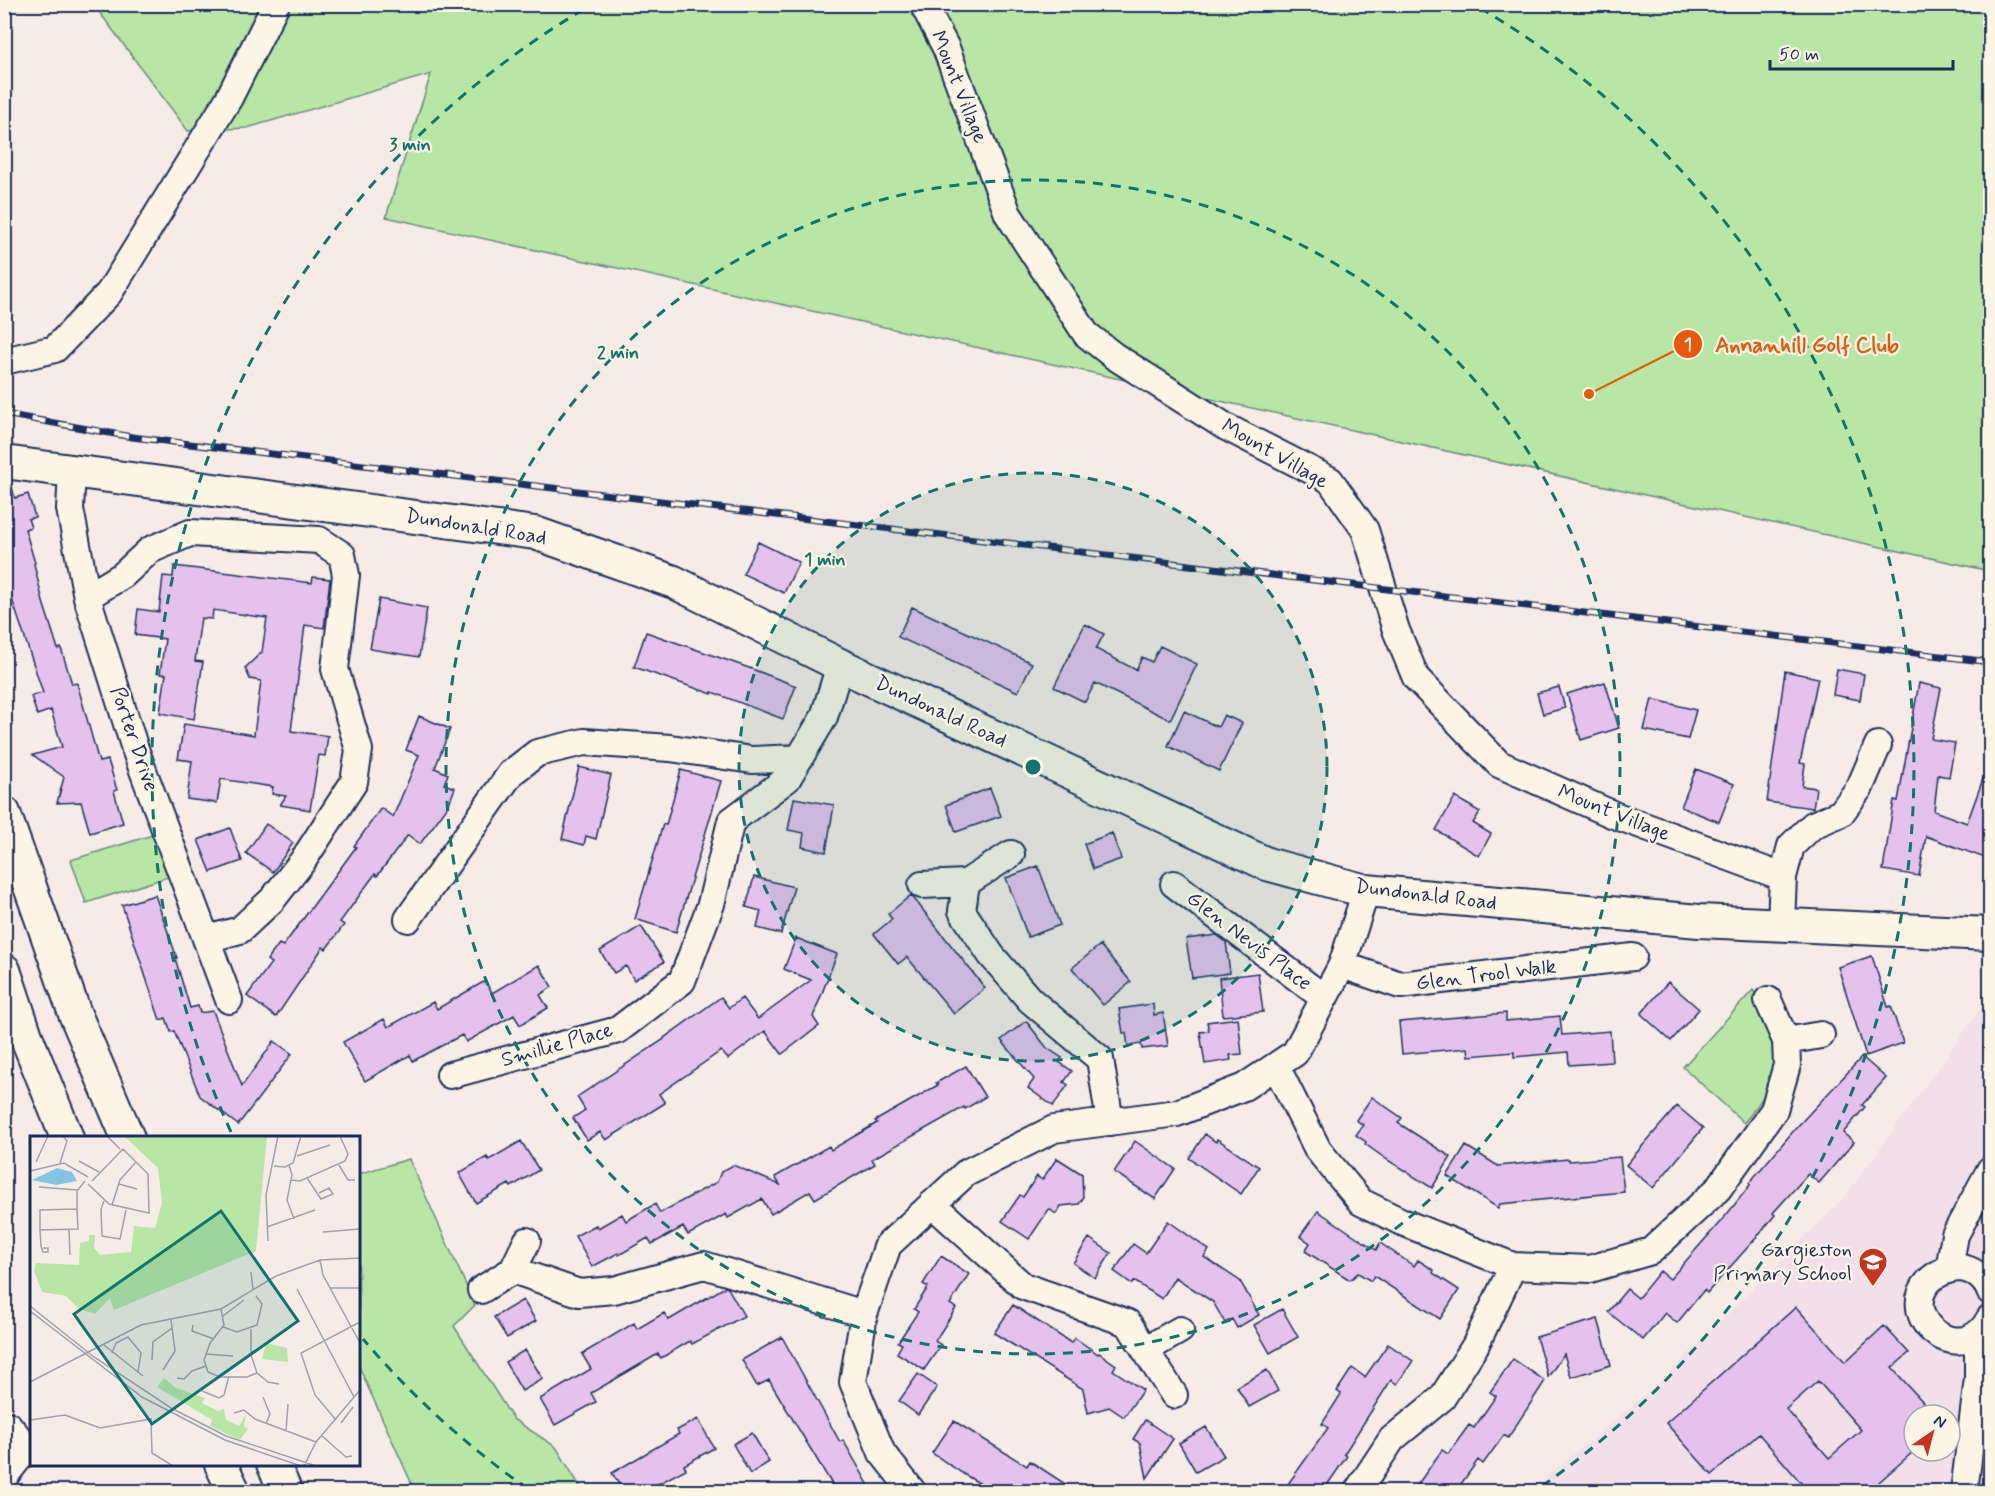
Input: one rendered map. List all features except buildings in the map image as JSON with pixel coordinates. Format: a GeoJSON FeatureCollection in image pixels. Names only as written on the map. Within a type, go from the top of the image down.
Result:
{"type":"FeatureCollection","features":[{"type":"Feature","properties":{"kind":"main road","name":"Dundonald Road"},"geometry":{"type":"LineString","coordinates":[[4,462],[535,533],[674,582],[840,665],[1267,864],[1366,891],[1699,921],[1990,934]]}},
{"type":"Feature","properties":{"kind":"main road"},"geometry":{"type":"LineString","coordinates":[[4,813],[75,1014],[128,1136]]}},
{"type":"Feature","properties":{"kind":"main road"},"geometry":{"type":"LineString","coordinates":[[4,970],[26,1036],[67,1136]]}},
{"type":"Feature","properties":{"kind":"main road"},"geometry":{"type":"LineString","coordinates":[[222,1466],[234,1491]]}},
{"type":"Feature","properties":{"kind":"main road"},"geometry":{"type":"LineString","coordinates":[[274,1466],[286,1491]]}},
{"type":"Feature","properties":{"kind":"street"},"geometry":{"type":"LineString","coordinates":[[4,361],[55,349],[109,293],[229,98],[276,4]]}},
{"type":"Feature","properties":{"kind":"street","name":"Mount Village"},"geometry":{"type":"LineString","coordinates":[[923,4],[946,48],[1008,214],[1086,334],[1114,356],[1226,426],[1330,480],[1365,530],[1396,630],[1416,678],[1499,764],[1614,815],[1783,877]]}},
{"type":"Feature","properties":{"kind":"street","name":"Porter Drive"},"geometry":{"type":"LineString","coordinates":[[72,472],[70,509],[87,597],[135,749],[230,1000]]}},
{"type":"Feature","properties":{"kind":"street"},"geometry":{"type":"LineString","coordinates":[[87,597],[123,576],[150,550],[189,533],[319,540],[342,555],[346,575],[335,669],[359,750],[354,782],[302,862],[272,900],[240,930],[207,939]]}},
{"type":"Feature","properties":{"kind":"street","name":"Smillie Place"},"geometry":{"type":"LineString","coordinates":[[450,1075],[618,1029],[682,981],[711,904],[730,821],[787,779],[824,717],[840,665]]}},
{"type":"Feature","properties":{"kind":"street"},"geometry":{"type":"LineString","coordinates":[[408,919],[511,773],[537,753],[584,742],[670,748],[752,760],[800,758]]}},
{"type":"Feature","properties":{"kind":"street"},"geometry":{"type":"LineString","coordinates":[[1781,923],[1783,877],[1791,846],[1813,825],[1841,813],[1860,787],[1878,745]]}},
{"type":"Feature","properties":{"kind":"street"},"geometry":{"type":"LineString","coordinates":[[922,885],[966,883],[1011,854]]}},
{"type":"Feature","properties":{"kind":"street"},"geometry":{"type":"LineString","coordinates":[[966,883],[962,910],[991,955],[1030,1000],[1100,1059],[1110,1122]]}},
{"type":"Feature","properties":{"kind":"street","name":"Glen Nevis Place"},"geometry":{"type":"LineString","coordinates":[[1174,884],[1324,998]]}},
{"type":"Feature","properties":{"kind":"street"},"geometry":{"type":"LineString","coordinates":[[913,1491],[882,1453],[853,1382],[864,1314],[888,1245],[966,1173],[1054,1129],[1178,1113],[1244,1087],[1295,1053],[1342,965],[1366,891]]}},
{"type":"Feature","properties":{"kind":"street","name":"Glen Trool Walk"},"geometry":{"type":"LineString","coordinates":[[1342,965],[1400,985],[1633,957]]}},
{"type":"Feature","properties":{"kind":"street"},"geometry":{"type":"LineString","coordinates":[[1276,1066],[1318,1150],[1361,1202],[1402,1222],[1513,1266],[1590,1269],[1651,1251],[1718,1189],[1774,1110],[1787,1065],[1786,1041],[1768,1000]]}},
{"type":"Feature","properties":{"kind":"street"},"geometry":{"type":"LineString","coordinates":[[1786,1041],[1821,1035]]}},
{"type":"Feature","properties":{"kind":"street"},"geometry":{"type":"LineString","coordinates":[[1949,1269],[1955,1235],[1987,1184]]}},
{"type":"Feature","properties":{"kind":"street"},"geometry":{"type":"LineString","coordinates":[[932,1204],[1023,1286],[1128,1323],[1174,1395]]}},
{"type":"Feature","properties":{"kind":"street"},"geometry":{"type":"LineString","coordinates":[[481,1290],[513,1270],[527,1241]]}},
{"type":"Feature","properties":{"kind":"street"},"geometry":{"type":"LineString","coordinates":[[513,1270],[579,1293],[614,1290],[704,1265],[864,1314]]}},
{"type":"Feature","properties":{"kind":"street"},"geometry":{"type":"LineString","coordinates":[[1358,1491],[1392,1438],[1442,1398],[1475,1346],[1513,1266]]}},
{"type":"Feature","properties":{"kind":"street"},"geometry":{"type":"LineString","coordinates":[[1984,1326],[1966,1340],[1944,1339],[1925,1323],[1921,1312],[1921,1300],[1926,1285],[1934,1276],[1949,1269],[1961,1268],[1977,1275],[1987,1283],[1990,1291]]}},
{"type":"Feature","properties":{"kind":"street"},"geometry":{"type":"LineString","coordinates":[[1964,1491],[1984,1326]]}},
{"type":"Feature","properties":{"kind":"street"},"geometry":{"type":"LineString","coordinates":[[1145,1350],[1180,1330]]}},
{"type":"Feature","properties":{"kind":"street"},"geometry":{"type":"LineString","coordinates":[[4,1424],[9,1426],[27,1448],[4,1477]]}},
{"type":"Feature","properties":{"kind":"shaded area","name":"Gargieston Primary School"},"geometry":{"type":"Polygon","coordinates":[[[1990,996],[1990,1491],[1529,1492],[1663,1380],[1847,1194],[1990,996]]]}},
{"type":"Feature","properties":{"kind":"green space"},"geometry":{"type":"Polygon","coordinates":[[[94,5],[1990,5],[1990,571],[386,217],[431,74],[247,128],[188,131],[94,5]]]}},
{"type":"Feature","properties":{"kind":"green space"},"geometry":{"type":"Polygon","coordinates":[[[156,834],[171,876],[86,903],[71,860],[156,834]]]}},
{"type":"Feature","properties":{"kind":"green space"},"geometry":{"type":"Polygon","coordinates":[[[1753,990],[1769,1022],[1775,1056],[1774,1068],[1766,1091],[1744,1123],[1683,1067],[1753,990]]]}},
{"type":"Feature","properties":{"kind":"green space"},"geometry":{"type":"Polygon","coordinates":[[[409,1159],[475,1305],[454,1326],[513,1419],[556,1447],[583,1491],[415,1491],[360,1369],[360,1173],[409,1159]]]}},
{"type":"Feature","properties":{"kind":"railway"},"geometry":{"type":"LineString","coordinates":[[4,414],[132,437],[1990,662]]}},
{"type":"Feature","properties":{"kind":"place","name":"Annanhill Golf Club"},"geometry":{"type":"Point","coordinates":[1589,394]}},
{"type":"Feature","properties":{"kind":"place","name":"Gargieston Primary School"},"geometry":{"type":"Point","coordinates":[1873,1288]}}]}
